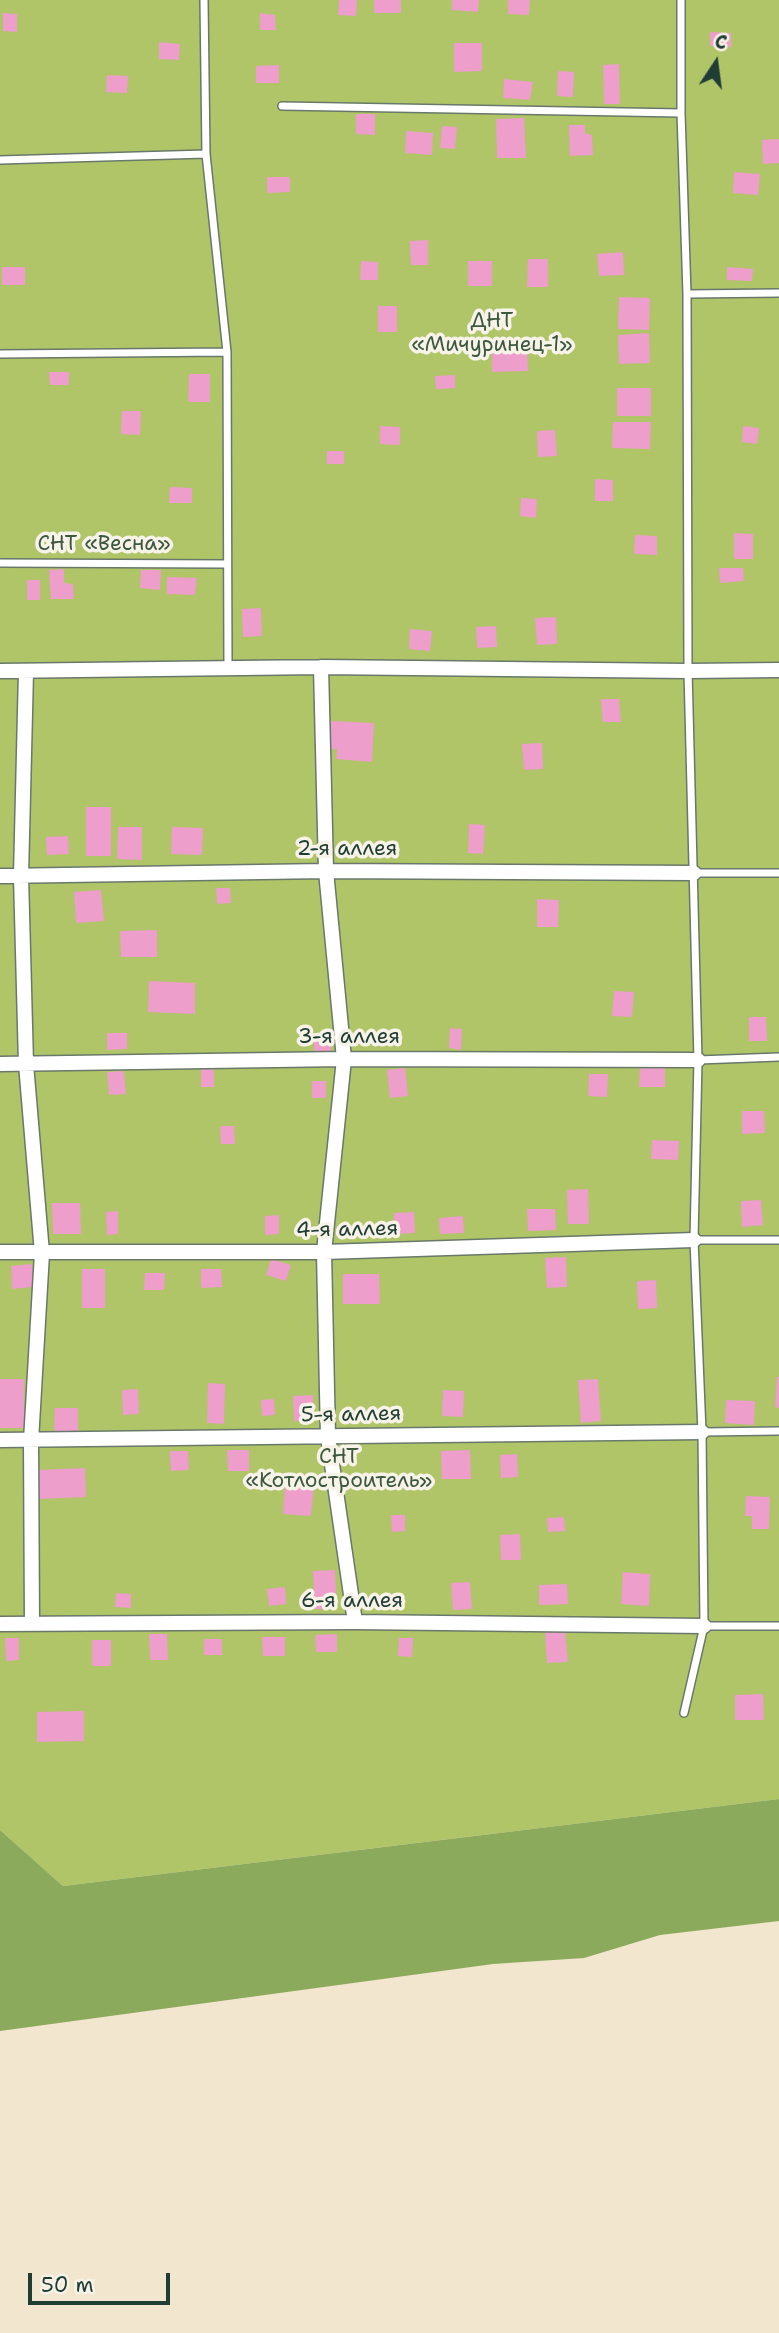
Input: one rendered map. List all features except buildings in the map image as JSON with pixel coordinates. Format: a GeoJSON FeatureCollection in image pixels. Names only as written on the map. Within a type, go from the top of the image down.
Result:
{"type":"FeatureCollection","features":[{"type":"Feature","properties":{"kind":"street"},"geometry":{"type":"LineString","coordinates":[[321,667],[326,871],[344,1059],[324,1252],[328,1437],[355,1622]]}},
{"type":"Feature","properties":{"kind":"street"},"geometry":{"type":"LineString","coordinates":[[0,671],[321,667],[779,670]]}},
{"type":"Feature","properties":{"kind":"street"},"geometry":{"type":"LineString","coordinates":[[26,671],[22,876],[26,1064],[42,1252],[31,1441],[32,1624]]}},
{"type":"Feature","properties":{"kind":"street","name":"2-я аллея"},"geometry":{"type":"LineString","coordinates":[[0,876],[326,871],[694,873]]}},
{"type":"Feature","properties":{"kind":"street","name":"3-я аллея"},"geometry":{"type":"LineString","coordinates":[[0,1064],[344,1059],[698,1060]]}},
{"type":"Feature","properties":{"kind":"street","name":"4-я аллея"},"geometry":{"type":"LineString","coordinates":[[0,1252],[324,1252],[694,1240]]}},
{"type":"Feature","properties":{"kind":"street","name":"5-я аллея"},"geometry":{"type":"LineString","coordinates":[[0,1440],[702,1432]]}},
{"type":"Feature","properties":{"kind":"street","name":"6-я аллея"},"geometry":{"type":"LineString","coordinates":[[0,1624],[355,1622],[704,1626]]}},
{"type":"Feature","properties":{"kind":"lane"},"geometry":{"type":"LineString","coordinates":[[204,0],[206,154],[227,352],[228,669]]}},
{"type":"Feature","properties":{"kind":"lane"},"geometry":{"type":"LineString","coordinates":[[681,0],[681,113],[687,294],[688,671],[698,1060],[694,1240],[702,1432],[704,1626],[684,1713]]}},
{"type":"Feature","properties":{"kind":"lane"},"geometry":{"type":"LineString","coordinates":[[282,106],[681,113]]}},
{"type":"Feature","properties":{"kind":"lane"},"geometry":{"type":"LineString","coordinates":[[0,160],[206,154]]}},
{"type":"Feature","properties":{"kind":"lane"},"geometry":{"type":"LineString","coordinates":[[687,294],[779,293]]}},
{"type":"Feature","properties":{"kind":"lane"},"geometry":{"type":"LineString","coordinates":[[0,354],[227,352]]}},
{"type":"Feature","properties":{"kind":"lane"},"geometry":{"type":"LineString","coordinates":[[0,563],[227,564]]}},
{"type":"Feature","properties":{"kind":"lane"},"geometry":{"type":"LineString","coordinates":[[694,873],[779,873]]}},
{"type":"Feature","properties":{"kind":"lane"},"geometry":{"type":"LineString","coordinates":[[698,1060],[779,1057]]}},
{"type":"Feature","properties":{"kind":"lane"},"geometry":{"type":"LineString","coordinates":[[694,1240],[779,1240]]}},
{"type":"Feature","properties":{"kind":"lane"},"geometry":{"type":"LineString","coordinates":[[702,1432],[779,1431]]}},
{"type":"Feature","properties":{"kind":"lane"},"geometry":{"type":"LineString","coordinates":[[704,1626],[779,1626]]}},
{"type":"Feature","properties":{"kind":"green space"},"geometry":{"type":"Polygon","coordinates":[[[0,0],[779,0],[779,1799],[63,1886],[0,1830],[0,0]]]}},
{"type":"Feature","properties":{"kind":"green space"},"geometry":{"type":"Polygon","coordinates":[[[779,1799],[779,1921],[660,1935],[584,1958],[493,1964],[0,2031],[0,1830],[63,1886],[779,1799]]]}},
{"type":"Feature","properties":{"kind":"park label","name":"ДНТ «Мичуринец-1»"},"geometry":{"type":"Point","coordinates":[492,334]}},
{"type":"Feature","properties":{"kind":"park label","name":"СНТ «Весна»"},"geometry":{"type":"Point","coordinates":[104,545]}},
{"type":"Feature","properties":{"kind":"park label","name":"СНТ «Котлостроитель»"},"geometry":{"type":"Point","coordinates":[339,1470]}}]}
